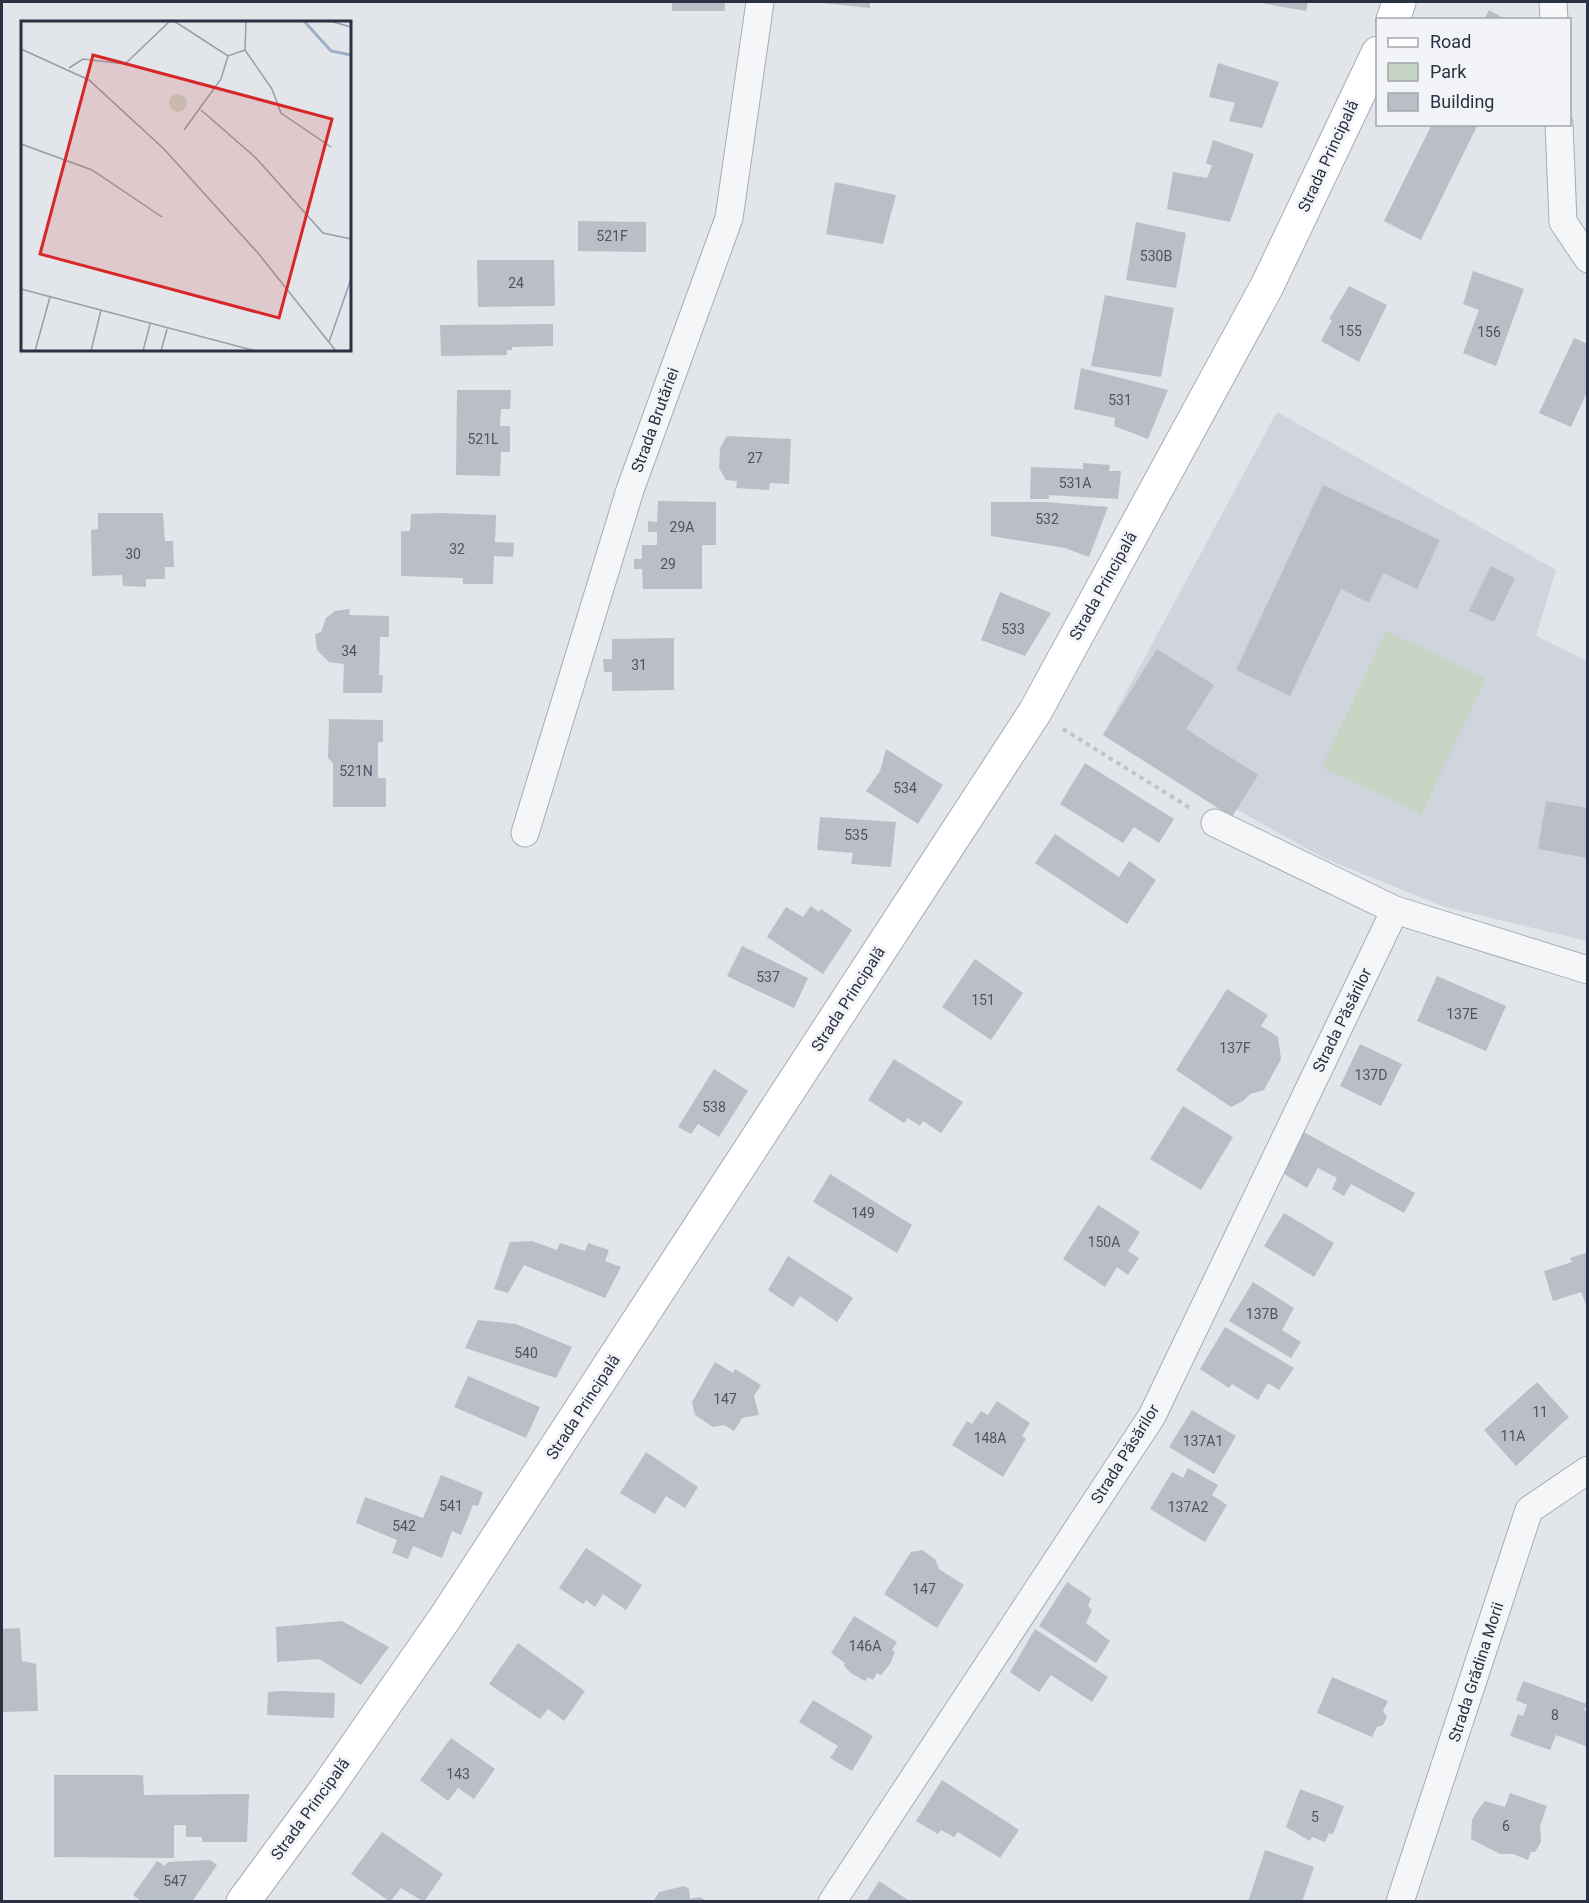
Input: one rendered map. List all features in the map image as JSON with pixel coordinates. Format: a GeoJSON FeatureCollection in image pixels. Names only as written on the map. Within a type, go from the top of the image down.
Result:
{"type":"FeatureCollection","features":[{"type":"Feature","properties":{"kind":"main road"},"geometry":{"type":"LineString","coordinates":[[1394,18],[1399,2]]}},
{"type":"Feature","properties":{"kind":"main road","name":"Strada Principală"},"geometry":{"type":"LineString","coordinates":[[243,1902],[324,1792],[445,1618],[1035,712],[1267,286],[1376,55]]}},
{"type":"Feature","properties":{"kind":"street","name":"Strada Brutăriei"},"geometry":{"type":"LineString","coordinates":[[525,833],[630,490],[729,218],[760,2]]}},
{"type":"Feature","properties":{"kind":"street"},"geometry":{"type":"LineString","coordinates":[[1553,2],[1554,18]]}},
{"type":"Feature","properties":{"kind":"street"},"geometry":{"type":"LineString","coordinates":[[1559,126],[1563,222],[1587,259]]}},
{"type":"Feature","properties":{"kind":"street"},"geometry":{"type":"LineString","coordinates":[[1215,823],[1395,910],[1587,970]]}},
{"type":"Feature","properties":{"kind":"street","name":"Strada Păsărilor"},"geometry":{"type":"LineString","coordinates":[[832,1902],[1152,1416],[1395,910]]}},
{"type":"Feature","properties":{"kind":"street","name":"Strada Grădina Morii"},"geometry":{"type":"LineString","coordinates":[[1400,1902],[1529,1510],[1587,1470]]}},
{"type":"Feature","properties":{"kind":"path"},"geometry":{"type":"LineString","coordinates":[[1035,712],[1215,823]]}},
{"type":"Feature","properties":{"kind":"shaded area"},"geometry":{"type":"Polygon","coordinates":[[[1277,412],[1556,570],[1536,636],[1587,661],[1587,941],[1442,906],[1324,858],[1103,735],[1277,412]]]}},
{"type":"Feature","properties":{"kind":"green space"},"geometry":{"type":"Polygon","coordinates":[[[1386,631],[1486,678],[1421,814],[1322,767],[1386,631]]]}},
{"type":"Feature","properties":{"kind":"building"},"geometry":{"type":"Polygon","coordinates":[[[672,2],[725,2],[725,11],[672,11],[672,2]]]}},
{"type":"Feature","properties":{"kind":"building"},"geometry":{"type":"Polygon","coordinates":[[[813,2],[870,2],[870,8],[813,2]]]}},
{"type":"Feature","properties":{"kind":"building"},"geometry":{"type":"Polygon","coordinates":[[[1255,2],[1308,2],[1306,11],[1255,2]]]}},
{"type":"Feature","properties":{"kind":"building"},"geometry":{"type":"Polygon","coordinates":[[[1489,10],[1503,18],[1485,18],[1489,10]]]}},
{"type":"Feature","properties":{"kind":"building"},"geometry":{"type":"Polygon","coordinates":[[[1218,63],[1279,82],[1262,128],[1229,121],[1235,103],[1209,97],[1218,63]]]}},
{"type":"Feature","properties":{"kind":"building"},"geometry":{"type":"Polygon","coordinates":[[[1431,126],[1477,126],[1421,240],[1384,221],[1431,126]]]}},
{"type":"Feature","properties":{"kind":"building"},"geometry":{"type":"Polygon","coordinates":[[[1213,140],[1254,154],[1230,222],[1167,209],[1173,172],[1207,178],[1212,166],[1206,163],[1213,140]]]}},
{"type":"Feature","properties":{"kind":"building"},"geometry":{"type":"Polygon","coordinates":[[[835,182],[896,195],[883,244],[826,234],[835,182]]]}},
{"type":"Feature","properties":{"kind":"building"},"geometry":{"type":"Polygon","coordinates":[[[578,221],[646,222],[646,252],[578,251],[578,221]]]}},
{"type":"Feature","properties":{"kind":"building"},"geometry":{"type":"Polygon","coordinates":[[[1136,222],[1186,233],[1176,288],[1126,280],[1136,222]]]}},
{"type":"Feature","properties":{"kind":"building"},"geometry":{"type":"Polygon","coordinates":[[[477,260],[554,260],[555,306],[478,307],[477,260]]]}},
{"type":"Feature","properties":{"kind":"building"},"geometry":{"type":"Polygon","coordinates":[[[1473,271],[1524,289],[1496,366],[1463,353],[1479,310],[1463,304],[1473,271]]]}},
{"type":"Feature","properties":{"kind":"building"},"geometry":{"type":"Polygon","coordinates":[[[1349,286],[1387,305],[1359,362],[1321,341],[1332,320],[1329,319],[1349,286]]]}},
{"type":"Feature","properties":{"kind":"building"},"geometry":{"type":"Polygon","coordinates":[[[1105,295],[1174,308],[1161,377],[1091,366],[1105,295]]]}},
{"type":"Feature","properties":{"kind":"building"},"geometry":{"type":"Polygon","coordinates":[[[553,324],[553,346],[512,347],[512,350],[507,350],[507,355],[441,356],[440,325],[553,324]]]}},
{"type":"Feature","properties":{"kind":"building"},"geometry":{"type":"Polygon","coordinates":[[[1574,338],[1588,344],[1588,390],[1571,427],[1539,413],[1574,338]]]}},
{"type":"Feature","properties":{"kind":"building"},"geometry":{"type":"Polygon","coordinates":[[[1081,368],[1168,390],[1148,439],[1114,426],[1115,418],[1074,409],[1081,368]]]}},
{"type":"Feature","properties":{"kind":"building"},"geometry":{"type":"Polygon","coordinates":[[[457,390],[511,390],[510,409],[501,409],[500,426],[510,426],[510,452],[501,452],[500,476],[456,475],[457,390]]]}},
{"type":"Feature","properties":{"kind":"building"},"geometry":{"type":"Polygon","coordinates":[[[727,436],[791,439],[789,484],[770,483],[769,490],[736,488],[737,481],[726,480],[719,468],[720,448],[727,436]]]}},
{"type":"Feature","properties":{"kind":"building"},"geometry":{"type":"Polygon","coordinates":[[[1083,463],[1110,465],[1109,471],[1121,471],[1118,499],[1049,495],[1049,499],[1030,499],[1031,467],[1083,469],[1083,463]]]}},
{"type":"Feature","properties":{"kind":"building"},"geometry":{"type":"Polygon","coordinates":[[[1323,485],[1440,540],[1417,589],[1383,573],[1369,603],[1341,589],[1290,696],[1236,670],[1323,485]]]}},
{"type":"Feature","properties":{"kind":"building"},"geometry":{"type":"Polygon","coordinates":[[[658,501],[716,502],[716,545],[702,545],[702,589],[643,589],[642,569],[634,569],[634,559],[642,559],[642,545],[657,545],[657,532],[648,532],[648,521],[657,522],[658,501]]]}},
{"type":"Feature","properties":{"kind":"building"},"geometry":{"type":"Polygon","coordinates":[[[991,502],[1045,502],[1108,507],[1089,557],[1065,548],[991,536],[991,502]]]}},
{"type":"Feature","properties":{"kind":"building"},"geometry":{"type":"Polygon","coordinates":[[[98,513],[163,513],[165,541],[173,541],[174,567],[165,567],[165,579],[146,579],[146,587],[123,586],[122,575],[92,576],[91,530],[98,529],[98,513]]]}},
{"type":"Feature","properties":{"kind":"building"},"geometry":{"type":"Polygon","coordinates":[[[411,514],[496,515],[495,542],[514,543],[513,557],[494,556],[493,584],[463,584],[463,578],[401,576],[401,531],[410,531],[411,514]]]}},
{"type":"Feature","properties":{"kind":"building"},"geometry":{"type":"Polygon","coordinates":[[[1491,566],[1515,578],[1494,622],[1469,611],[1491,566]]]}},
{"type":"Feature","properties":{"kind":"building"},"geometry":{"type":"Polygon","coordinates":[[[1000,592],[1051,613],[1025,656],[981,640],[1000,592]]]}},
{"type":"Feature","properties":{"kind":"building"},"geometry":{"type":"Polygon","coordinates":[[[350,609],[349,615],[389,616],[389,637],[380,637],[379,675],[383,675],[382,693],[343,693],[344,664],[329,662],[317,650],[315,634],[321,632],[326,618],[335,611],[350,609]]]}},
{"type":"Feature","properties":{"kind":"building"},"geometry":{"type":"Polygon","coordinates":[[[674,638],[674,690],[612,691],[612,672],[604,672],[603,659],[612,659],[612,639],[674,638]]]}},
{"type":"Feature","properties":{"kind":"building"},"geometry":{"type":"Polygon","coordinates":[[[1157,649],[1214,685],[1186,729],[1258,775],[1232,817],[1103,735],[1157,649]]]}},
{"type":"Feature","properties":{"kind":"building"},"geometry":{"type":"Polygon","coordinates":[[[329,719],[383,720],[383,742],[378,742],[378,778],[386,778],[386,807],[333,807],[333,763],[328,758],[329,719]]]}},
{"type":"Feature","properties":{"kind":"building"},"geometry":{"type":"Polygon","coordinates":[[[886,749],[943,785],[918,824],[866,791],[880,771],[886,749]]]}},
{"type":"Feature","properties":{"kind":"building"},"geometry":{"type":"Polygon","coordinates":[[[1085,763],[1174,819],[1159,843],[1134,827],[1123,843],[1060,804],[1085,763]]]}},
{"type":"Feature","properties":{"kind":"building"},"geometry":{"type":"Polygon","coordinates":[[[1546,801],[1588,808],[1588,858],[1538,849],[1546,801]]]}},
{"type":"Feature","properties":{"kind":"building"},"geometry":{"type":"Polygon","coordinates":[[[820,817],[896,822],[891,867],[851,864],[853,853],[817,850],[820,817]]]}},
{"type":"Feature","properties":{"kind":"building"},"geometry":{"type":"Polygon","coordinates":[[[1055,834],[1119,877],[1129,861],[1156,880],[1127,924],[1035,863],[1055,834]]]}},
{"type":"Feature","properties":{"kind":"building"},"geometry":{"type":"Polygon","coordinates":[[[811,906],[819,912],[821,909],[852,930],[823,974],[767,937],[786,907],[803,917],[811,906]]]}},
{"type":"Feature","properties":{"kind":"building"},"geometry":{"type":"Polygon","coordinates":[[[742,946],[808,978],[794,1008],[727,976],[742,946]]]}},
{"type":"Feature","properties":{"kind":"building"},"geometry":{"type":"Polygon","coordinates":[[[975,959],[1023,993],[991,1040],[942,1007],[975,959]]]}},
{"type":"Feature","properties":{"kind":"building"},"geometry":{"type":"Polygon","coordinates":[[[1437,976],[1506,1006],[1486,1051],[1417,1021],[1437,976]]]}},
{"type":"Feature","properties":{"kind":"building"},"geometry":{"type":"Polygon","coordinates":[[[1227,989],[1268,1015],[1261,1026],[1278,1037],[1281,1059],[1264,1090],[1250,1094],[1243,1101],[1231,1107],[1176,1070],[1227,989]]]}},
{"type":"Feature","properties":{"kind":"building"},"geometry":{"type":"Polygon","coordinates":[[[1360,1044],[1402,1064],[1381,1106],[1340,1086],[1360,1044]]]}},
{"type":"Feature","properties":{"kind":"building"},"geometry":{"type":"Polygon","coordinates":[[[894,1059],[963,1102],[941,1133],[923,1121],[920,1126],[908,1118],[904,1123],[868,1100],[894,1059]]]}},
{"type":"Feature","properties":{"kind":"building"},"geometry":{"type":"Polygon","coordinates":[[[714,1069],[748,1091],[719,1137],[698,1124],[691,1134],[678,1127],[714,1069]]]}},
{"type":"Feature","properties":{"kind":"building"},"geometry":{"type":"Polygon","coordinates":[[[1183,1106],[1233,1137],[1201,1190],[1150,1159],[1183,1106]]]}},
{"type":"Feature","properties":{"kind":"building"},"geometry":{"type":"Polygon","coordinates":[[[1300,1130],[1415,1193],[1404,1213],[1351,1184],[1344,1196],[1332,1189],[1337,1178],[1318,1168],[1307,1188],[1278,1170],[1300,1130]]]}},
{"type":"Feature","properties":{"kind":"building"},"geometry":{"type":"Polygon","coordinates":[[[830,1174],[912,1225],[897,1253],[813,1202],[830,1174]]]}},
{"type":"Feature","properties":{"kind":"building"},"geometry":{"type":"Polygon","coordinates":[[[1098,1205],[1140,1232],[1128,1251],[1139,1258],[1128,1275],[1117,1267],[1105,1287],[1063,1259],[1098,1205]]]}},
{"type":"Feature","properties":{"kind":"building"},"geometry":{"type":"Polygon","coordinates":[[[1284,1213],[1334,1243],[1314,1277],[1264,1246],[1284,1213]]]}},
{"type":"Feature","properties":{"kind":"building"},"geometry":{"type":"Polygon","coordinates":[[[532,1241],[557,1250],[560,1243],[585,1251],[588,1243],[609,1250],[605,1261],[621,1267],[605,1298],[524,1265],[508,1293],[494,1289],[510,1242],[532,1241]]]}},
{"type":"Feature","properties":{"kind":"building"},"geometry":{"type":"Polygon","coordinates":[[[1588,1252],[1588,1310],[1581,1292],[1553,1301],[1544,1271],[1572,1262],[1570,1258],[1588,1252]]]}},
{"type":"Feature","properties":{"kind":"building"},"geometry":{"type":"Polygon","coordinates":[[[788,1256],[853,1298],[837,1322],[800,1296],[793,1307],[768,1290],[788,1256]]]}},
{"type":"Feature","properties":{"kind":"building"},"geometry":{"type":"Polygon","coordinates":[[[1253,1282],[1294,1308],[1282,1330],[1301,1342],[1291,1358],[1229,1321],[1253,1282]]]}},
{"type":"Feature","properties":{"kind":"building"},"geometry":{"type":"Polygon","coordinates":[[[478,1320],[516,1324],[572,1347],[556,1378],[465,1348],[478,1320]]]}},
{"type":"Feature","properties":{"kind":"building"},"geometry":{"type":"Polygon","coordinates":[[[1225,1327],[1294,1368],[1279,1390],[1268,1383],[1258,1400],[1232,1384],[1229,1388],[1200,1369],[1225,1327]]]}},
{"type":"Feature","properties":{"kind":"building"},"geometry":{"type":"Polygon","coordinates":[[[715,1362],[733,1373],[735,1369],[761,1385],[754,1396],[759,1415],[742,1418],[734,1431],[724,1425],[713,1427],[695,1415],[692,1402],[715,1362]]]}},
{"type":"Feature","properties":{"kind":"building"},"geometry":{"type":"Polygon","coordinates":[[[468,1376],[540,1407],[526,1438],[454,1407],[468,1376]]]}},
{"type":"Feature","properties":{"kind":"building"},"geometry":{"type":"Polygon","coordinates":[[[1537,1382],[1569,1417],[1516,1466],[1484,1430],[1537,1382]]]}},
{"type":"Feature","properties":{"kind":"building"},"geometry":{"type":"Polygon","coordinates":[[[997,1401],[1030,1423],[1022,1436],[1026,1439],[1003,1477],[952,1445],[967,1421],[972,1424],[981,1411],[988,1415],[997,1401]]]}},
{"type":"Feature","properties":{"kind":"building"},"geometry":{"type":"Polygon","coordinates":[[[1192,1410],[1236,1436],[1214,1474],[1169,1447],[1192,1410]]]}},
{"type":"Feature","properties":{"kind":"building"},"geometry":{"type":"Polygon","coordinates":[[[646,1452],[698,1487],[685,1508],[666,1496],[655,1514],[620,1493],[646,1452]]]}},
{"type":"Feature","properties":{"kind":"building"},"geometry":{"type":"Polygon","coordinates":[[[1188,1468],[1218,1485],[1212,1495],[1227,1505],[1205,1542],[1150,1509],[1172,1472],[1183,1478],[1188,1468]]]}},
{"type":"Feature","properties":{"kind":"building"},"geometry":{"type":"Polygon","coordinates":[[[441,1475],[483,1492],[478,1506],[473,1505],[461,1535],[452,1531],[442,1558],[413,1546],[408,1559],[392,1553],[397,1540],[356,1523],[365,1497],[423,1518],[441,1475]]]}},
{"type":"Feature","properties":{"kind":"building"},"geometry":{"type":"Polygon","coordinates":[[[586,1548],[642,1585],[626,1610],[603,1594],[595,1607],[586,1600],[583,1604],[559,1588],[586,1548]]]}},
{"type":"Feature","properties":{"kind":"building"},"geometry":{"type":"Polygon","coordinates":[[[922,1550],[935,1559],[939,1569],[964,1585],[937,1628],[884,1594],[911,1552],[922,1550]]]}},
{"type":"Feature","properties":{"kind":"building"},"geometry":{"type":"Polygon","coordinates":[[[1067,1582],[1091,1598],[1088,1606],[1092,1610],[1086,1623],[1110,1641],[1096,1663],[1039,1626],[1067,1582]]]}},
{"type":"Feature","properties":{"kind":"building"},"geometry":{"type":"Polygon","coordinates":[[[854,1616],[897,1642],[892,1650],[895,1652],[890,1664],[881,1675],[877,1673],[873,1680],[868,1677],[865,1681],[851,1673],[844,1666],[845,1663],[831,1653],[854,1616]]]}},
{"type":"Feature","properties":{"kind":"building"},"geometry":{"type":"Polygon","coordinates":[[[342,1621],[389,1647],[361,1685],[319,1659],[277,1662],[276,1627],[342,1621]]]}},
{"type":"Feature","properties":{"kind":"building"},"geometry":{"type":"Polygon","coordinates":[[[20,1628],[22,1661],[36,1664],[38,1711],[2,1712],[2,1629],[20,1628]]]}},
{"type":"Feature","properties":{"kind":"building"},"geometry":{"type":"Polygon","coordinates":[[[1035,1629],[1108,1677],[1092,1702],[1051,1675],[1039,1692],[1010,1672],[1035,1629]]]}},
{"type":"Feature","properties":{"kind":"building"},"geometry":{"type":"Polygon","coordinates":[[[518,1643],[585,1691],[564,1721],[548,1709],[540,1719],[489,1684],[518,1643]]]}},
{"type":"Feature","properties":{"kind":"building"},"geometry":{"type":"Polygon","coordinates":[[[1332,1677],[1388,1701],[1383,1711],[1387,1717],[1383,1725],[1377,1727],[1372,1737],[1317,1713],[1332,1677]]]}},
{"type":"Feature","properties":{"kind":"building"},"geometry":{"type":"Polygon","coordinates":[[[1523,1681],[1587,1704],[1584,1710],[1588,1712],[1588,1747],[1556,1735],[1550,1750],[1510,1736],[1518,1714],[1523,1716],[1527,1705],[1516,1700],[1523,1681]]]}},
{"type":"Feature","properties":{"kind":"building"},"geometry":{"type":"Polygon","coordinates":[[[268,1692],[335,1693],[334,1718],[267,1715],[268,1692]]]}},
{"type":"Feature","properties":{"kind":"building"},"geometry":{"type":"Polygon","coordinates":[[[813,1700],[873,1736],[852,1771],[830,1758],[838,1746],[799,1722],[813,1700]]]}},
{"type":"Feature","properties":{"kind":"building"},"geometry":{"type":"Polygon","coordinates":[[[451,1738],[495,1769],[474,1799],[458,1788],[448,1801],[420,1780],[451,1738]]]}},
{"type":"Feature","properties":{"kind":"building"},"geometry":{"type":"Polygon","coordinates":[[[54,1775],[143,1775],[144,1795],[249,1794],[247,1842],[202,1842],[202,1837],[186,1837],[186,1825],[174,1825],[174,1858],[54,1857],[54,1775]]]}},
{"type":"Feature","properties":{"kind":"building"},"geometry":{"type":"Polygon","coordinates":[[[942,1780],[1019,1830],[1000,1858],[958,1832],[954,1837],[941,1830],[938,1834],[916,1821],[942,1780]]]}},
{"type":"Feature","properties":{"kind":"building"},"geometry":{"type":"Polygon","coordinates":[[[1300,1789],[1344,1806],[1333,1834],[1329,1833],[1325,1842],[1312,1837],[1310,1841],[1286,1827],[1300,1789]]]}},
{"type":"Feature","properties":{"kind":"building"},"geometry":{"type":"Polygon","coordinates":[[[1510,1793],[1547,1806],[1540,1826],[1541,1842],[1535,1852],[1531,1852],[1528,1860],[1513,1854],[1500,1854],[1471,1839],[1472,1820],[1485,1801],[1505,1807],[1510,1793]]]}},
{"type":"Feature","properties":{"kind":"building"},"geometry":{"type":"Polygon","coordinates":[[[382,1832],[443,1874],[424,1902],[401,1888],[390,1902],[351,1874],[382,1832]]]}},
{"type":"Feature","properties":{"kind":"building"},"geometry":{"type":"Polygon","coordinates":[[[1265,1850],[1314,1867],[1302,1902],[1248,1902],[1265,1850]]]}},
{"type":"Feature","properties":{"kind":"building"},"geometry":{"type":"Polygon","coordinates":[[[210,1860],[217,1865],[192,1902],[142,1902],[133,1895],[157,1861],[165,1866],[168,1862],[210,1860]]]}},
{"type":"Feature","properties":{"kind":"building"},"geometry":{"type":"Polygon","coordinates":[[[879,1881],[911,1902],[866,1902],[879,1881]]]}},
{"type":"Feature","properties":{"kind":"building"},"geometry":{"type":"Polygon","coordinates":[[[684,1886],[689,1889],[690,1899],[700,1897],[708,1902],[653,1902],[659,1892],[684,1886]]]}}]}
